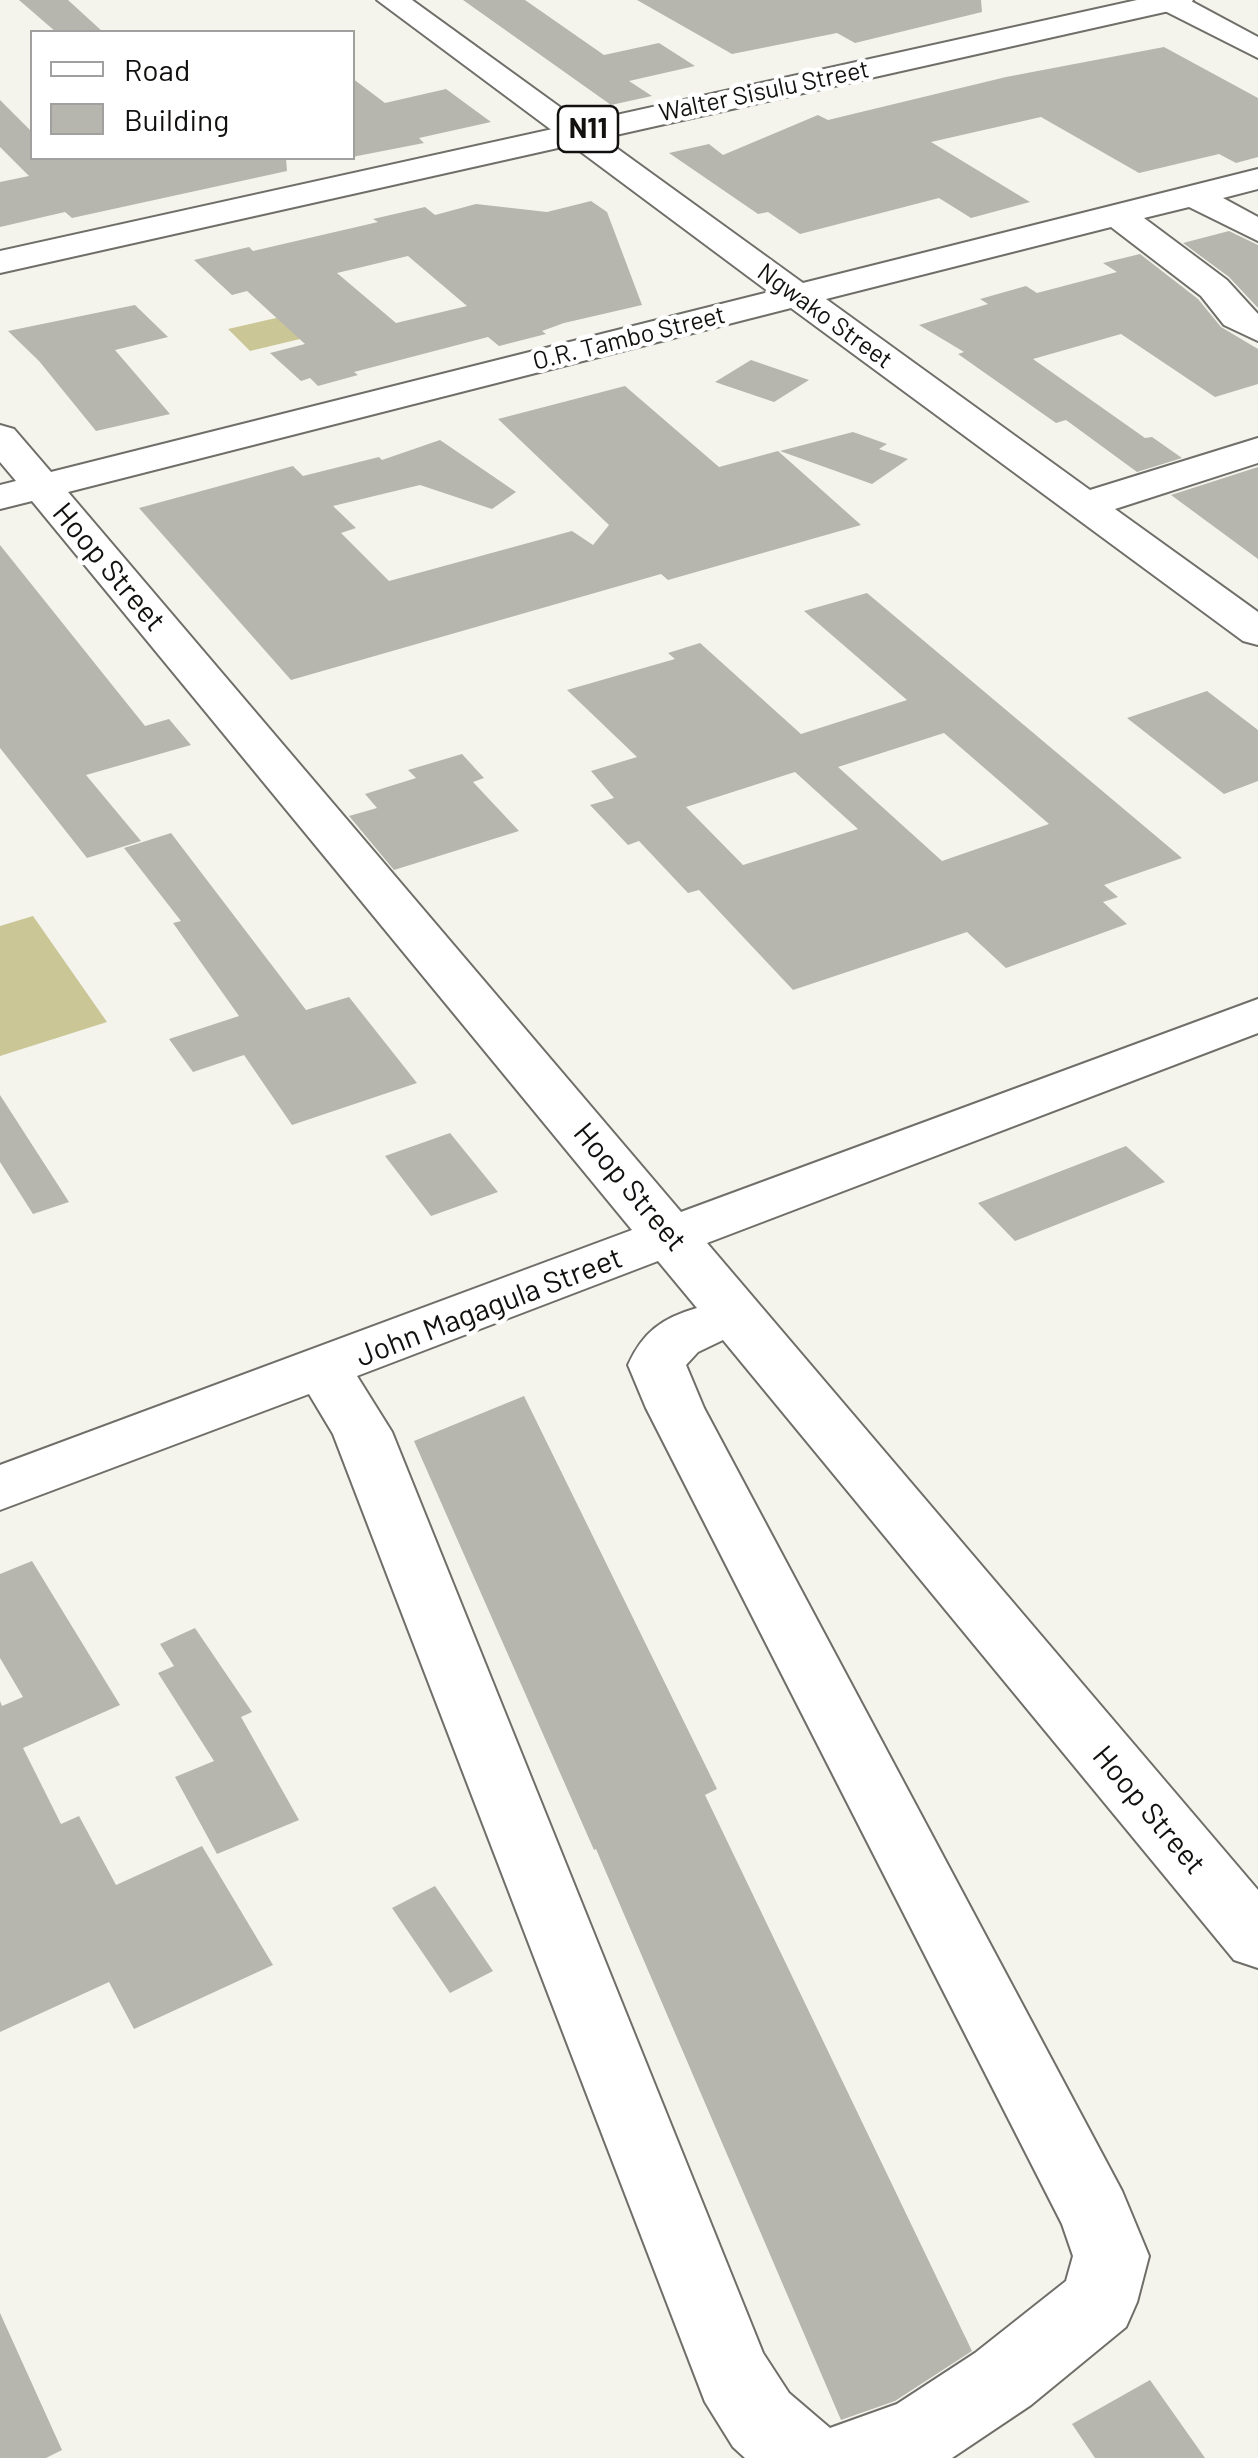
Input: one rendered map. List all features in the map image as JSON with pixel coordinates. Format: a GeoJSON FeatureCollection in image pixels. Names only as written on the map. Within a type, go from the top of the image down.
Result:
{"type":"FeatureCollection","features":[{"type":"Feature","properties":{"kind":"main road","name":"Ngwako Street"},"geometry":{"type":"LineString","coordinates":[[392,0],[1258,632]]}},
{"type":"Feature","properties":{"kind":"main road","name":"Walter Sisulu Street"},"geometry":{"type":"LineString","coordinates":[[0,262],[1171,1]]}},
{"type":"Feature","properties":{"kind":"main road"},"geometry":{"type":"LineString","coordinates":[[1171,1],[1258,49]]}},
{"type":"Feature","properties":{"kind":"main road","name":"O.R. Tambo Street"},"geometry":{"type":"LineString","coordinates":[[21,492],[1258,179]]}},
{"type":"Feature","properties":{"kind":"main road"},"geometry":{"type":"LineString","coordinates":[[1194,196],[1258,231]]}},
{"type":"Feature","properties":{"kind":"main road"},"geometry":{"type":"LineString","coordinates":[[1116,214],[1214,288],[1237,317],[1258,330]]}},
{"type":"Feature","properties":{"kind":"main road","name":"Hoop Street"},"geometry":{"type":"LineString","coordinates":[[0,437],[21,492],[674,1238],[733,1316],[1258,1940]]}},
{"type":"Feature","properties":{"kind":"main road"},"geometry":{"type":"LineString","coordinates":[[1085,505],[1258,450]]}},
{"type":"Feature","properties":{"kind":"main road","name":"John Magagula Street"},"geometry":{"type":"LineString","coordinates":[[0,1488],[674,1238],[1258,1015]]}},
{"type":"Feature","properties":{"kind":"main road"},"geometry":{"type":"LineString","coordinates":[[733,1316],[680,1334],[663,1345],[656,1365],[684,1426],[1096,2216],[1112,2256],[1098,2302],[1003,2380],[921,2433],[853,2458]]}},
{"type":"Feature","properties":{"kind":"main road"},"geometry":{"type":"LineString","coordinates":[[323,1369],[362,1432],[733,2376],[760,2420],[801,2457],[808,2458]]}},
{"type":"Feature","properties":{"kind":"shaded area"},"geometry":{"type":"Polygon","coordinates":[[[324,307],[346,328],[250,351],[228,329],[324,307]]]}},
{"type":"Feature","properties":{"kind":"shaded area"},"geometry":{"type":"Polygon","coordinates":[[[33,916],[107,1022],[0,1056],[0,926],[33,916]]]}},
{"type":"Feature","properties":{"kind":"building"},"geometry":{"type":"Polygon","coordinates":[[[19,0],[68,0],[101,30],[54,30],[19,0]]]}},
{"type":"Feature","properties":{"kind":"building"},"geometry":{"type":"Polygon","coordinates":[[[463,0],[525,0],[604,55],[659,43],[695,66],[629,81],[652,96],[611,105],[463,0]]]}},
{"type":"Feature","properties":{"kind":"building"},"geometry":{"type":"Polygon","coordinates":[[[637,0],[981,0],[982,12],[855,43],[837,33],[732,54],[637,0]]]}},
{"type":"Feature","properties":{"kind":"building"},"geometry":{"type":"Polygon","coordinates":[[[1164,47],[1258,98],[1258,157],[1236,163],[1219,154],[1139,173],[1041,117],[931,142],[1030,202],[971,218],[939,198],[800,234],[768,212],[758,214],[669,153],[709,144],[723,155],[818,115],[828,120],[1006,77],[1164,47]]]}},
{"type":"Feature","properties":{"kind":"building"},"geometry":{"type":"Polygon","coordinates":[[[355,80],[385,103],[446,89],[491,122],[419,138],[424,143],[355,156],[355,80]]]}},
{"type":"Feature","properties":{"kind":"building"},"geometry":{"type":"Polygon","coordinates":[[[0,100],[30,130],[30,160],[286,160],[287,171],[72,218],[65,212],[0,227],[0,182],[29,176],[0,147],[0,100]]]}},
{"type":"Feature","properties":{"kind":"building"},"geometry":{"type":"Polygon","coordinates":[[[591,201],[607,212],[642,305],[564,323],[542,331],[546,334],[499,346],[488,337],[354,372],[358,375],[318,386],[310,378],[301,381],[270,353],[305,344],[247,291],[232,295],[194,260],[249,247],[253,251],[425,207],[435,215],[476,204],[547,212],[591,201]],[[408,256],[337,273],[396,323],[467,306],[408,256]]]}},
{"type":"Feature","properties":{"kind":"building"},"geometry":{"type":"Polygon","coordinates":[[[1229,231],[1258,245],[1258,308],[1229,277],[1183,243],[1229,231]]]}},
{"type":"Feature","properties":{"kind":"building"},"geometry":{"type":"Polygon","coordinates":[[[1140,254],[1198,299],[1221,327],[1258,349],[1258,384],[1215,397],[1121,334],[1033,359],[1145,438],[1152,437],[1182,458],[1137,472],[1066,420],[1056,423],[958,354],[964,352],[919,325],[988,304],[980,299],[1026,286],[1037,293],[1117,272],[1103,263],[1140,254]]]}},
{"type":"Feature","properties":{"kind":"building"},"geometry":{"type":"Polygon","coordinates":[[[135,305],[168,337],[115,350],[170,414],[96,431],[39,361],[8,331],[135,305]]]}},
{"type":"Feature","properties":{"kind":"building"},"geometry":{"type":"Polygon","coordinates":[[[751,360],[809,380],[774,402],[715,382],[751,360]]]}},
{"type":"Feature","properties":{"kind":"building"},"geometry":{"type":"Polygon","coordinates":[[[625,386],[719,467],[778,451],[861,525],[668,580],[661,574],[291,680],[139,508],[293,466],[303,476],[379,457],[382,460],[440,440],[516,492],[492,509],[420,485],[333,506],[356,528],[341,533],[389,581],[572,531],[593,545],[609,525],[498,419],[625,386]]]}},
{"type":"Feature","properties":{"kind":"building"},"geometry":{"type":"Polygon","coordinates":[[[853,432],[887,444],[879,449],[908,459],[872,484],[780,451],[853,432]]]}},
{"type":"Feature","properties":{"kind":"building"},"geometry":{"type":"Polygon","coordinates":[[[1258,467],[1258,559],[1171,495],[1258,467]]]}},
{"type":"Feature","properties":{"kind":"building"},"geometry":{"type":"Polygon","coordinates":[[[0,545],[145,726],[169,719],[191,745],[86,775],[141,841],[87,858],[0,748],[0,545]]]}},
{"type":"Feature","properties":{"kind":"building"},"geometry":{"type":"Polygon","coordinates":[[[867,593],[1182,858],[1104,885],[1118,897],[1103,902],[1127,924],[1006,968],[967,932],[793,990],[699,890],[688,893],[639,841],[628,845],[590,805],[614,798],[591,771],[637,757],[567,690],[675,659],[668,653],[700,643],[801,734],[907,700],[804,611],[867,593]],[[944,733],[838,767],[942,861],[1049,824],[944,733]],[[795,772],[686,807],[743,865],[858,829],[795,772]]]}},
{"type":"Feature","properties":{"kind":"building"},"geometry":{"type":"Polygon","coordinates":[[[1207,691],[1258,730],[1258,781],[1224,794],[1127,718],[1207,691]]]}},
{"type":"Feature","properties":{"kind":"building"},"geometry":{"type":"Polygon","coordinates":[[[462,754],[484,778],[473,782],[519,831],[394,870],[349,816],[377,808],[365,794],[416,778],[408,770],[462,754]]]}},
{"type":"Feature","properties":{"kind":"building"},"geometry":{"type":"Polygon","coordinates":[[[171,833],[306,1010],[349,997],[417,1083],[292,1125],[244,1055],[193,1072],[169,1039],[239,1016],[173,923],[181,921],[124,848],[171,833]]]}},
{"type":"Feature","properties":{"kind":"building"},"geometry":{"type":"Polygon","coordinates":[[[0,1095],[69,1202],[33,1214],[0,1162],[0,1095]]]}},
{"type":"Feature","properties":{"kind":"building"},"geometry":{"type":"Polygon","coordinates":[[[450,1133],[498,1192],[431,1216],[385,1156],[450,1133]]]}},
{"type":"Feature","properties":{"kind":"building"},"geometry":{"type":"Polygon","coordinates":[[[1126,1146],[1165,1182],[1015,1241],[978,1203],[1126,1146]]]}},
{"type":"Feature","properties":{"kind":"building"},"geometry":{"type":"Polygon","coordinates":[[[524,1396],[717,1789],[705,1795],[972,2351],[895,2401],[841,2420],[596,1849],[414,1441],[524,1396]]]}},
{"type":"Feature","properties":{"kind":"building"},"geometry":{"type":"Polygon","coordinates":[[[32,1561],[120,1705],[23,1748],[61,1824],[79,1816],[116,1885],[202,1846],[273,1965],[134,2029],[109,1982],[0,2032],[0,1701],[2,1706],[23,1697],[0,1658],[0,1574],[32,1561]]]}},
{"type":"Feature","properties":{"kind":"building"},"geometry":{"type":"Polygon","coordinates":[[[195,1628],[252,1712],[241,1717],[299,1820],[217,1854],[175,1777],[214,1761],[158,1673],[174,1666],[160,1644],[195,1628]]]}},
{"type":"Feature","properties":{"kind":"building"},"geometry":{"type":"Polygon","coordinates":[[[435,1886],[493,1971],[450,1993],[392,1908],[435,1886]]]}},
{"type":"Feature","properties":{"kind":"building"},"geometry":{"type":"Polygon","coordinates":[[[0,2313],[62,2450],[46,2458],[0,2458],[0,2313]]]}},
{"type":"Feature","properties":{"kind":"building"},"geometry":{"type":"Polygon","coordinates":[[[1150,2380],[1205,2458],[1095,2458],[1072,2424],[1150,2380]]]}}]}
